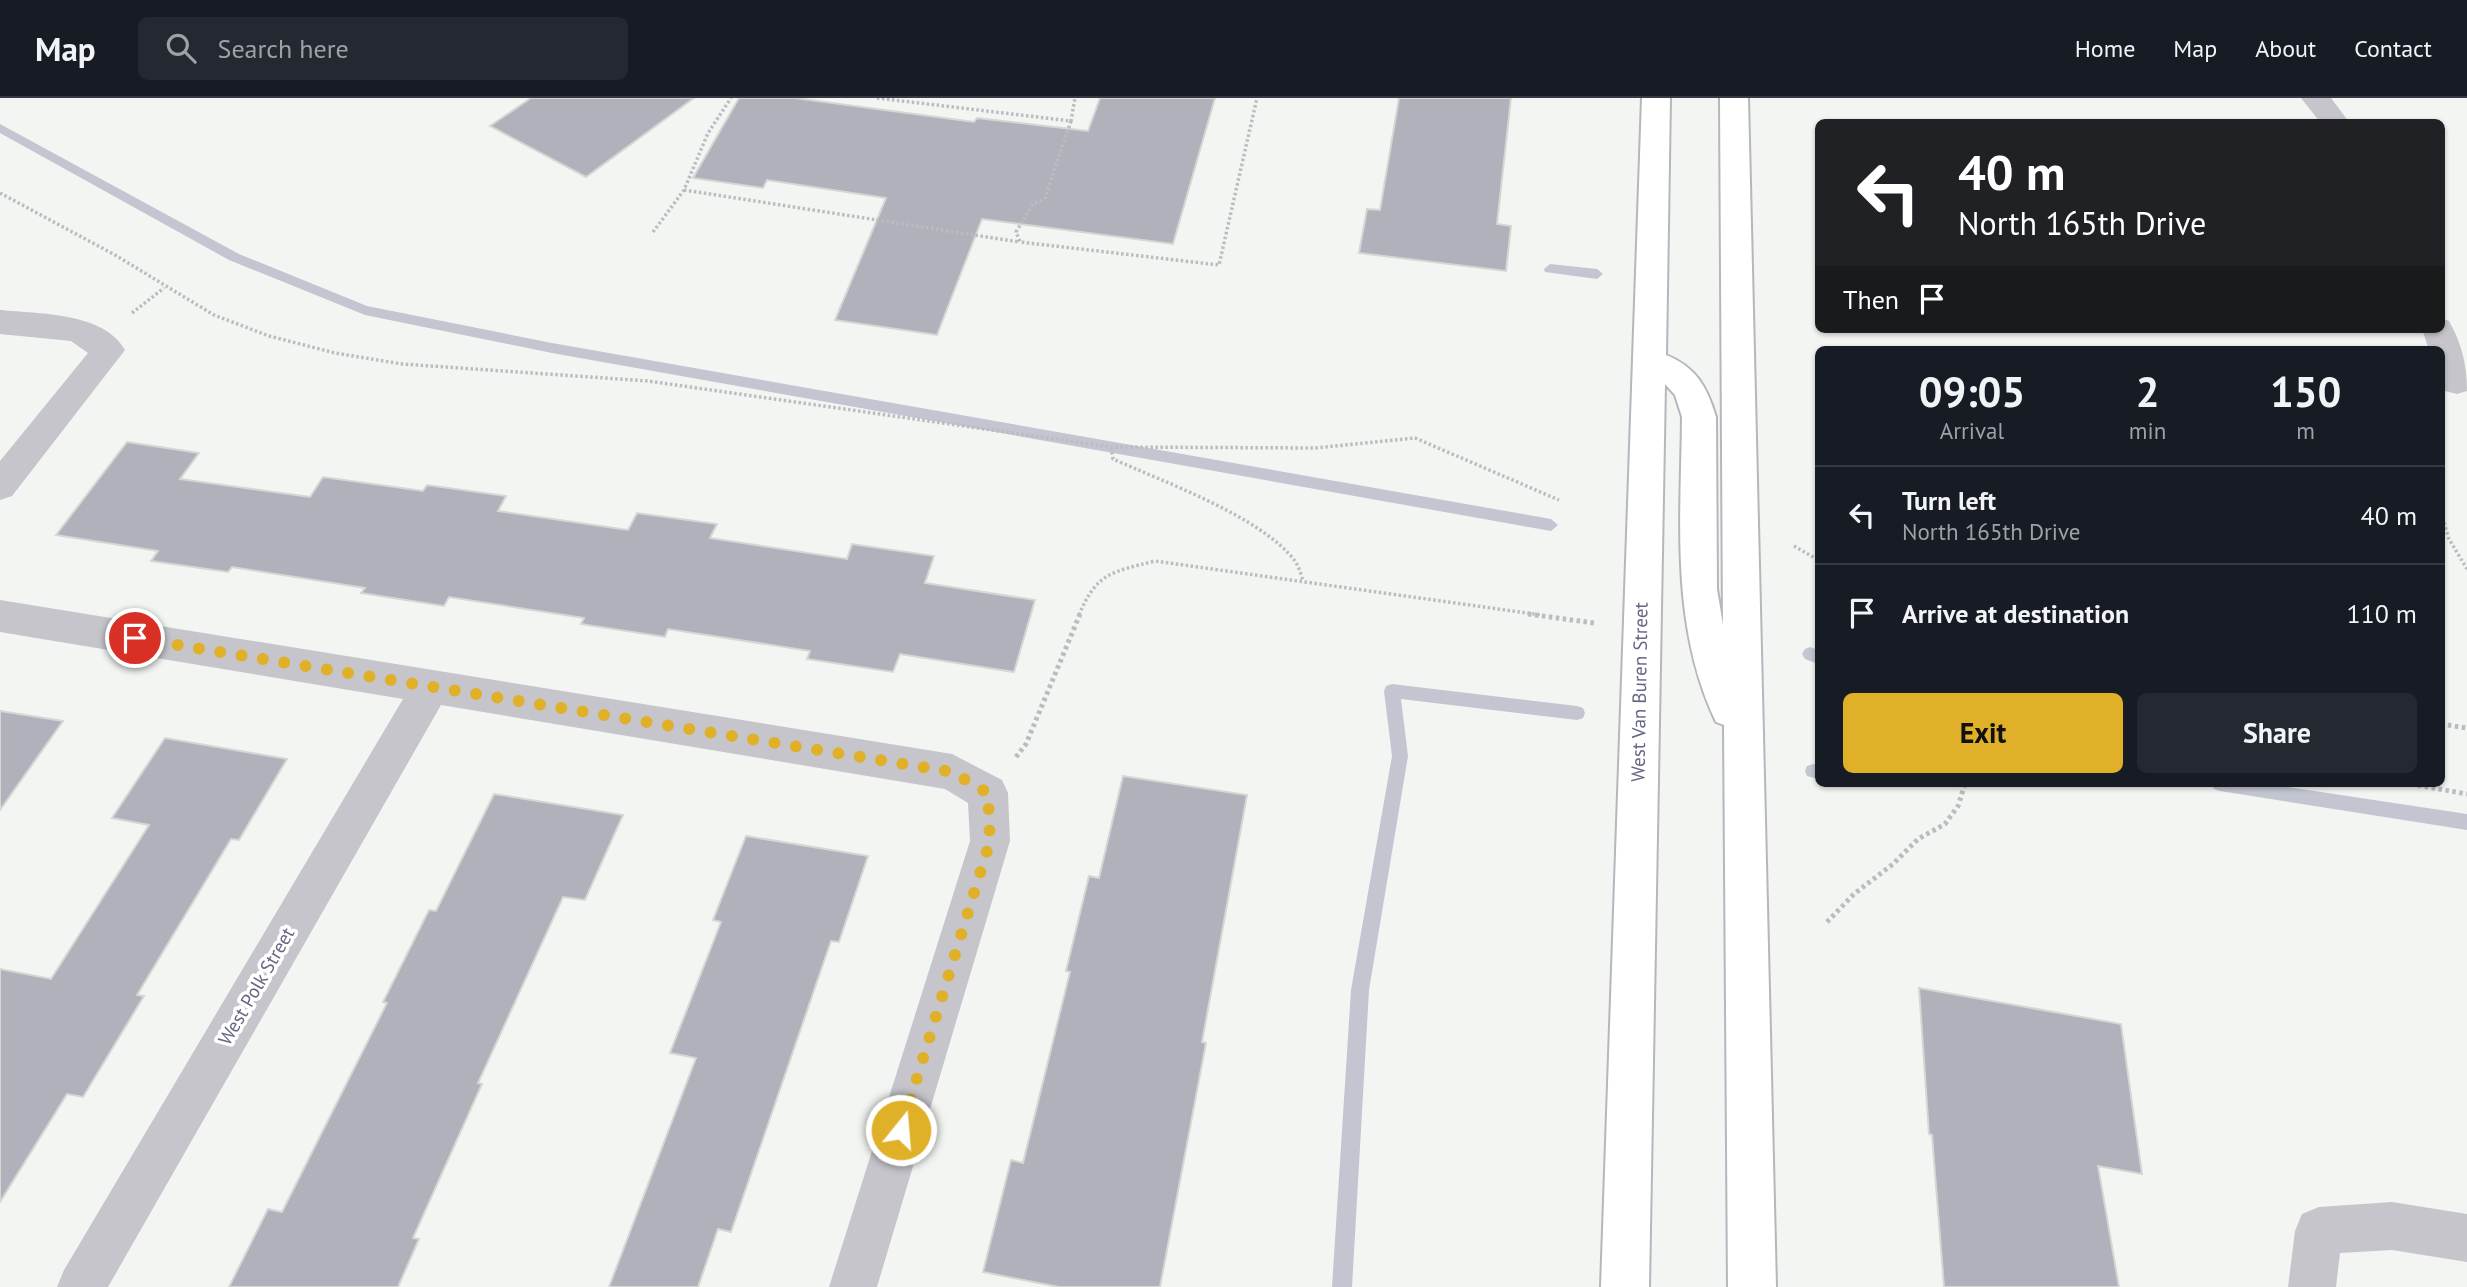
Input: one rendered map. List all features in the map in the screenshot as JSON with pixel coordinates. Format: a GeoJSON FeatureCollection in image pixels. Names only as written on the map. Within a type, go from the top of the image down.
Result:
{"type":"FeatureCollection","features":[{"type":"Feature","properties":{"kind":"main road","name":"West Van Buren Street"},"geometry":{"type":"LineString","coordinates":[[1625,1287],[1656,98]]}},
{"type":"Feature","properties":{"kind":"main road"},"geometry":{"type":"LineString","coordinates":[[1734,98],[1752,1287]]}},
{"type":"Feature","properties":{"kind":"main road"},"geometry":{"type":"LineString","coordinates":[[1648,361],[1675,372],[1693,392],[1696,404],[1699,417],[1699,589],[1707,641],[1743,747]]}},
{"type":"Feature","properties":{"kind":"street"},"geometry":{"type":"LineString","coordinates":[[2315,98],[2332,119]]}},
{"type":"Feature","properties":{"kind":"street"},"geometry":{"type":"LineString","coordinates":[[0,322],[78,330],[109,350],[0,486]]}},
{"type":"Feature","properties":{"kind":"street"},"geometry":{"type":"LineString","coordinates":[[2445,351],[2455,382]]}},
{"type":"Feature","properties":{"kind":"street"},"geometry":{"type":"LineString","coordinates":[[0,616],[952,772],[988,793],[990,841],[853,1287]]}},
{"type":"Feature","properties":{"kind":"street","name":"West Polk Street"},"geometry":{"type":"LineString","coordinates":[[81,1287],[431,686]]}},
{"type":"Feature","properties":{"kind":"street"},"geometry":{"type":"LineString","coordinates":[[2312,1287],[2319,1231],[2392,1226],[2467,1238]]}},
{"type":"Feature","properties":{"kind":"path"},"geometry":{"type":"LineString","coordinates":[[653,232],[684,190],[708,133],[731,98]]}},
{"type":"Feature","properties":{"kind":"path"},"geometry":{"type":"LineString","coordinates":[[877,98],[1071,121]]}},
{"type":"Feature","properties":{"kind":"path"},"geometry":{"type":"LineString","coordinates":[[1020,242],[1016,232],[1033,204],[1045,198],[1071,121],[1075,98]]}},
{"type":"Feature","properties":{"kind":"path"},"geometry":{"type":"LineString","coordinates":[[684,190],[1020,242],[1219,265],[1257,98]]}},
{"type":"Feature","properties":{"kind":"path"},"geometry":{"type":"LineString","coordinates":[[0,193],[133,265],[174,294],[227,321],[289,342],[402,364],[648,382],[1111,447],[1316,448],[1415,438],[1559,500]]}},
{"type":"Feature","properties":{"kind":"path"},"geometry":{"type":"LineString","coordinates":[[1111,447],[1112,459],[1205,503],[1270,538],[1296,562],[1303,580]]}},
{"type":"Feature","properties":{"kind":"path"},"geometry":{"type":"LineString","coordinates":[[2445,526],[2449,539],[2467,569]]}},
{"type":"Feature","properties":{"kind":"path"},"geometry":{"type":"LineString","coordinates":[[1794,546],[1815,558]]}},
{"type":"Feature","properties":{"kind":"path"},"geometry":{"type":"LineString","coordinates":[[988,793],[1026,744],[1089,592],[1110,573],[1155,562],[1303,580],[1594,623]]}},
{"type":"Feature","properties":{"kind":"path"},"geometry":{"type":"LineString","coordinates":[[2445,725],[2467,728]]}},
{"type":"Feature","properties":{"kind":"path"},"geometry":{"type":"LineString","coordinates":[[1828,922],[1854,894],[1893,864],[1917,839],[1945,824],[1958,806],[1964,787]]}},
{"type":"Feature","properties":{"kind":"path"},"geometry":{"type":"LineString","coordinates":[[2428,787],[2467,794]]}},
{"type":"Feature","properties":{"kind":"building"},"geometry":{"type":"Polygon","coordinates":[[[531,98],[694,98],[586,177],[490,126],[531,98]]]}},
{"type":"Feature","properties":{"kind":"building"},"geometry":{"type":"Polygon","coordinates":[[[739,98],[795,98],[974,122],[977,118],[1088,131],[1100,98],[1215,98],[1173,244],[982,219],[937,335],[835,320],[886,198],[767,180],[763,188],[693,178],[739,98]]]}},
{"type":"Feature","properties":{"kind":"building"},"geometry":{"type":"Polygon","coordinates":[[[1399,98],[1511,98],[1497,224],[1511,226],[1506,271],[1359,253],[1367,209],[1380,210],[1399,98]]]}},
{"type":"Feature","properties":{"kind":"building"},"geometry":{"type":"Polygon","coordinates":[[[127,442],[199,453],[180,479],[310,497],[323,477],[423,491],[427,485],[506,496],[498,511],[628,530],[637,513],[717,524],[710,538],[847,559],[852,544],[934,556],[925,583],[1035,600],[1014,672],[900,654],[893,672],[807,659],[810,651],[668,629],[665,637],[581,624],[584,618],[449,597],[444,606],[361,593],[365,588],[232,567],[228,572],[151,561],[158,551],[56,535],[127,442]]]}},
{"type":"Feature","properties":{"kind":"building"},"geometry":{"type":"Polygon","coordinates":[[[0,711],[63,721],[0,810],[0,711]]]}},
{"type":"Feature","properties":{"kind":"building"},"geometry":{"type":"Polygon","coordinates":[[[165,738],[287,759],[239,840],[231,839],[137,995],[144,996],[83,1097],[67,1094],[0,1202],[0,969],[51,979],[149,825],[112,818],[165,738]]]}},
{"type":"Feature","properties":{"kind":"building"},"geometry":{"type":"Polygon","coordinates":[[[1123,776],[1247,795],[1202,1042],[1206,1043],[1160,1287],[1059,1287],[983,1272],[1011,1160],[1023,1163],[1070,972],[1066,971],[1089,876],[1099,878],[1123,776]]]}},
{"type":"Feature","properties":{"kind":"building"},"geometry":{"type":"Polygon","coordinates":[[[494,794],[623,815],[585,900],[563,897],[478,1083],[482,1084],[413,1238],[419,1239],[398,1287],[229,1287],[268,1209],[282,1212],[387,1003],[383,1002],[429,910],[436,911],[494,794]]]}},
{"type":"Feature","properties":{"kind":"building"},"geometry":{"type":"Polygon","coordinates":[[[746,836],[868,856],[839,942],[831,941],[731,1232],[718,1229],[698,1287],[609,1287],[696,1058],[670,1053],[721,922],[713,920],[746,836]]]}},
{"type":"Feature","properties":{"kind":"building"},"geometry":{"type":"Polygon","coordinates":[[[1919,988],[2121,1024],[2142,1174],[2098,1166],[2119,1287],[1944,1287],[1932,1135],[1929,1134],[1919,988]]]}},
{"type":"Feature","properties":{"kind":"waterway"},"geometry":{"type":"LineString","coordinates":[[0,128],[234,257],[365,310],[552,348],[1551,525]]}},
{"type":"Feature","properties":{"kind":"waterway"},"geometry":{"type":"LineString","coordinates":[[1550,269],[1597,274]]}},
{"type":"Feature","properties":{"kind":"waterway"},"geometry":{"type":"LineString","coordinates":[[1810,654],[1815,656]]}},
{"type":"Feature","properties":{"kind":"waterway"},"geometry":{"type":"LineString","coordinates":[[1342,1287],[1360,990],[1400,756],[1392,691],[1577,713]]}},
{"type":"Feature","properties":{"kind":"waterway"},"geometry":{"type":"LineString","coordinates":[[2240,787],[2467,822]]}},
{"type":"Feature","properties":{"kind":"route"},"geometry":{"type":"LineString","coordinates":[[135,638],[952,772],[988,793],[990,841],[901,1130]]}}]}
